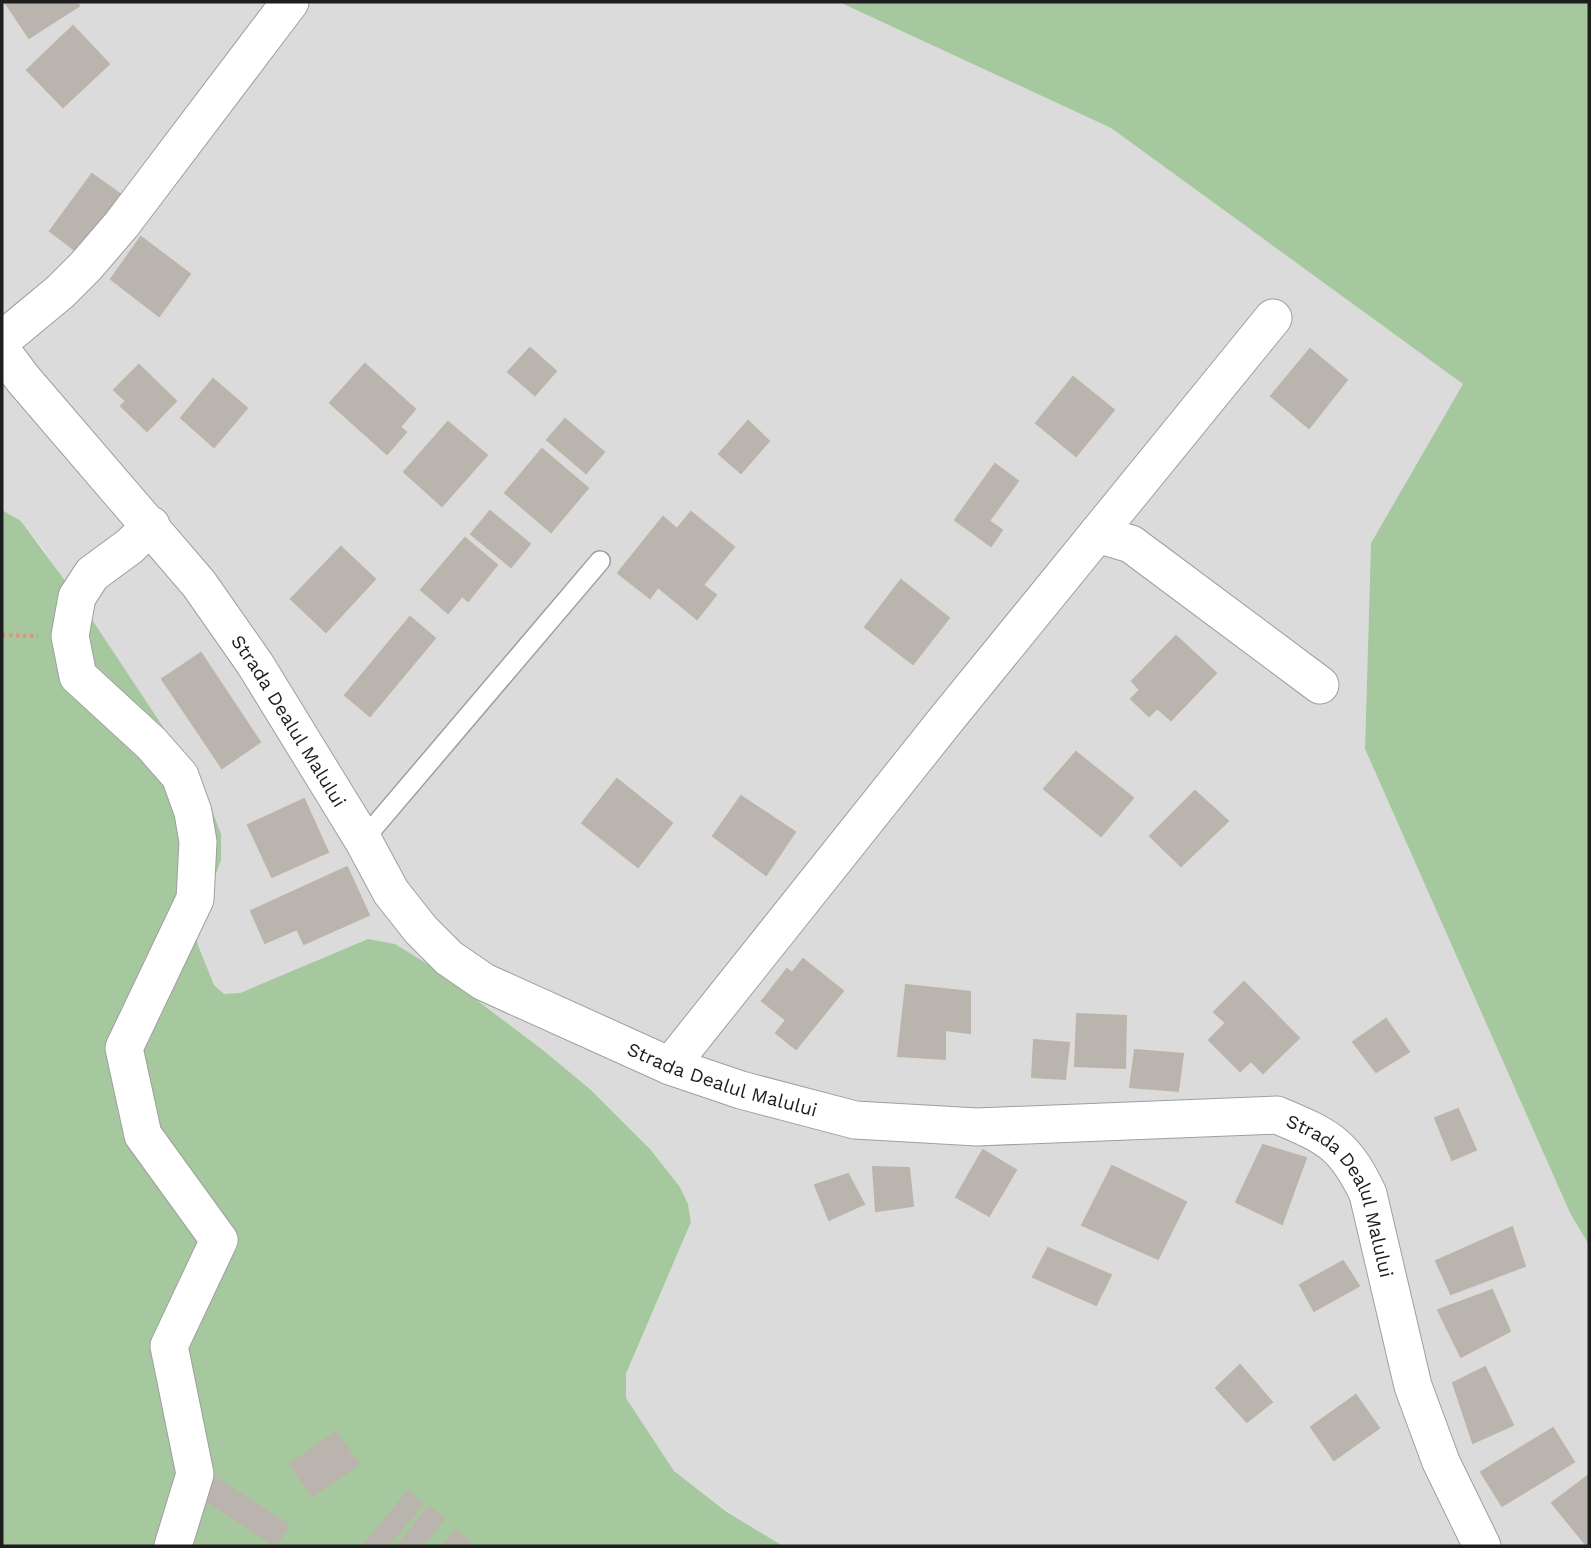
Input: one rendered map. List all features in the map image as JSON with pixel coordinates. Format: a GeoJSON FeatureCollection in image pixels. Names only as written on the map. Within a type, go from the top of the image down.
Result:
{"type":"FeatureCollection","features":[{"type":"Feature","properties":{"kind":"street"},"geometry":{"type":"LineString","coordinates":[[2,340],[60,292],[122,224],[290,2]]}},
{"type":"Feature","properties":{"kind":"street"},"geometry":{"type":"LineString","coordinates":[[670,1066],[1273,318]]}},
{"type":"Feature","properties":{"kind":"street","name":"Strada Dealul Malului"},"geometry":{"type":"LineString","coordinates":[[2,351],[199,584],[255,664],[363,840],[391,892],[421,930],[449,958],[484,982],[670,1066],[741,1090],[855,1120],[977,1127],[1277,1115],[1314,1130],[1342,1150],[1368,1194],[1413,1386],[1441,1462],[1482,1546]]}},
{"type":"Feature","properties":{"kind":"street"},"geometry":{"type":"LineString","coordinates":[[151,526],[130,546],[92,574],[77,597],[70,636],[78,676],[151,743],[180,776],[193,812],[198,842],[195,899],[124,1048],[143,1136],[219,1240],[169,1346],[195,1474],[173,1546]]}},
{"type":"Feature","properties":{"kind":"street"},"geometry":{"type":"LineString","coordinates":[[1097,534],[1131,544],[1320,685]]}},
{"type":"Feature","properties":{"kind":"lane"},"geometry":{"type":"LineString","coordinates":[[363,840],[600,561]]}},
{"type":"Feature","properties":{"kind":"shaded area"},"geometry":{"type":"Polygon","coordinates":[[[2,2],[839,2],[1111,128],[1464,384],[1371,543],[1365,749],[1570,1213],[1589,1245],[1589,1546],[783,1546],[728,1512],[674,1471],[626,1398],[626,1375],[691,1222],[688,1204],[680,1187],[650,1149],[591,1090],[368,939],[240,993],[224,995],[214,985],[198,945],[181,754],[43,549],[21,521],[2,510],[2,2]]]}},
{"type":"Feature","properties":{"kind":"green space"},"geometry":{"type":"Polygon","coordinates":[[[839,2],[1589,2],[1589,1245],[1570,1213],[1365,749],[1371,543],[1463,384],[1111,128],[839,2]]]}},
{"type":"Feature","properties":{"kind":"green space"},"geometry":{"type":"Polygon","coordinates":[[[2,510],[21,521],[77,597],[181,754],[213,813],[221,834],[221,860],[195,929],[198,945],[214,985],[224,994],[240,993],[368,939],[395,944],[434,968],[591,1090],[650,1149],[680,1187],[688,1204],[691,1222],[626,1374],[626,1398],[674,1471],[727,1512],[783,1546],[2,1546],[2,510]]]}},
{"type":"Feature","properties":{"kind":"building"},"geometry":{"type":"Polygon","coordinates":[[[5,2],[77,2],[79,6],[29,38],[5,2]]]}},
{"type":"Feature","properties":{"kind":"building"},"geometry":{"type":"Polygon","coordinates":[[[73,26],[109,64],[63,107],[27,70],[73,26]]]}},
{"type":"Feature","properties":{"kind":"building"},"geometry":{"type":"Polygon","coordinates":[[[92,174],[127,199],[84,257],[50,231],[92,174]]]}},
{"type":"Feature","properties":{"kind":"building"},"geometry":{"type":"Polygon","coordinates":[[[141,237],[190,274],[159,316],[111,279],[141,237]]]}},
{"type":"Feature","properties":{"kind":"building"},"geometry":{"type":"Polygon","coordinates":[[[530,348],[556,371],[535,395],[508,372],[530,348]]]}},
{"type":"Feature","properties":{"kind":"building"},"geometry":{"type":"Polygon","coordinates":[[[1310,349],[1347,380],[1309,428],[1271,396],[1310,349]]]}},
{"type":"Feature","properties":{"kind":"building"},"geometry":{"type":"Polygon","coordinates":[[[365,364],[415,409],[400,427],[406,432],[387,454],[330,403],[365,364]]]}},
{"type":"Feature","properties":{"kind":"building"},"geometry":{"type":"Polygon","coordinates":[[[139,365],[176,401],[147,431],[121,406],[126,401],[114,390],[139,365]]]}},
{"type":"Feature","properties":{"kind":"building"},"geometry":{"type":"Polygon","coordinates":[[[1073,377],[1114,410],[1076,456],[1036,423],[1073,377]]]}},
{"type":"Feature","properties":{"kind":"building"},"geometry":{"type":"Polygon","coordinates":[[[213,379],[247,408],[214,447],[181,418],[213,379]]]}},
{"type":"Feature","properties":{"kind":"building"},"geometry":{"type":"Polygon","coordinates":[[[565,419],[604,452],[586,473],[547,440],[565,419]]]}},
{"type":"Feature","properties":{"kind":"building"},"geometry":{"type":"Polygon","coordinates":[[[748,421],[769,441],[741,473],[719,454],[748,421]]]}},
{"type":"Feature","properties":{"kind":"building"},"geometry":{"type":"Polygon","coordinates":[[[448,422],[487,455],[442,506],[404,472],[448,422]]]}},
{"type":"Feature","properties":{"kind":"building"},"geometry":{"type":"Polygon","coordinates":[[[542,449],[588,488],[551,532],[505,493],[542,449]]]}},
{"type":"Feature","properties":{"kind":"building"},"geometry":{"type":"Polygon","coordinates":[[[995,464],[1018,481],[989,521],[1002,530],[991,546],[955,520],[995,464]]]}},
{"type":"Feature","properties":{"kind":"building"},"geometry":{"type":"Polygon","coordinates":[[[490,511],[530,544],[511,567],[471,534],[490,511]]]}},
{"type":"Feature","properties":{"kind":"building"},"geometry":{"type":"Polygon","coordinates":[[[691,512],[734,547],[703,585],[716,595],[697,619],[658,587],[650,598],[618,573],[663,517],[677,529],[691,512]]]}},
{"type":"Feature","properties":{"kind":"building"},"geometry":{"type":"Polygon","coordinates":[[[465,538],[497,565],[468,601],[462,596],[448,613],[421,590],[465,538]]]}},
{"type":"Feature","properties":{"kind":"building"},"geometry":{"type":"Polygon","coordinates":[[[341,547],[375,579],[326,632],[291,599],[341,547]]]}},
{"type":"Feature","properties":{"kind":"building"},"geometry":{"type":"Polygon","coordinates":[[[901,580],[949,618],[913,664],[865,627],[901,580]]]}},
{"type":"Feature","properties":{"kind":"building"},"geometry":{"type":"Polygon","coordinates":[[[410,617],[435,638],[370,716],[345,695],[410,617]]]}},
{"type":"Feature","properties":{"kind":"building"},"geometry":{"type":"Polygon","coordinates":[[[1176,636],[1216,673],[1171,720],[1157,708],[1149,716],[1131,699],[1140,690],[1132,681],[1176,636]]]}},
{"type":"Feature","properties":{"kind":"building"},"geometry":{"type":"Polygon","coordinates":[[[201,653],[260,742],[222,768],[162,679],[201,653]]]}},
{"type":"Feature","properties":{"kind":"building"},"geometry":{"type":"Polygon","coordinates":[[[1076,752],[1133,798],[1101,836],[1044,789],[1076,752]]]}},
{"type":"Feature","properties":{"kind":"building"},"geometry":{"type":"Polygon","coordinates":[[[617,779],[672,823],[638,867],[582,823],[617,779]]]}},
{"type":"Feature","properties":{"kind":"building"},"geometry":{"type":"Polygon","coordinates":[[[1195,791],[1228,821],[1181,866],[1150,836],[1195,791]]]}},
{"type":"Feature","properties":{"kind":"building"},"geometry":{"type":"Polygon","coordinates":[[[741,796],[795,832],[766,875],[713,836],[741,796]]]}},
{"type":"Feature","properties":{"kind":"building"},"geometry":{"type":"Polygon","coordinates":[[[304,799],[328,852],[272,877],[248,825],[304,799]]]}},
{"type":"Feature","properties":{"kind":"building"},"geometry":{"type":"Polygon","coordinates":[[[347,867],[369,915],[304,944],[297,929],[265,943],[251,911],[347,867]]]}},
{"type":"Feature","properties":{"kind":"building"},"geometry":{"type":"Polygon","coordinates":[[[803,959],[843,991],[796,1049],[776,1033],[786,1020],[762,1001],[787,969],[792,973],[803,959]]]}},
{"type":"Feature","properties":{"kind":"building"},"geometry":{"type":"Polygon","coordinates":[[[1244,982],[1299,1038],[1263,1073],[1251,1061],[1240,1071],[1209,1040],[1226,1023],[1214,1012],[1244,982]]]}},
{"type":"Feature","properties":{"kind":"building"},"geometry":{"type":"Polygon","coordinates":[[[906,985],[970,992],[970,1033],[945,1030],[945,1059],[898,1056],[906,985]]]}},
{"type":"Feature","properties":{"kind":"building"},"geometry":{"type":"Polygon","coordinates":[[[1077,1014],[1126,1016],[1125,1068],[1075,1066],[1077,1014]]]}},
{"type":"Feature","properties":{"kind":"building"},"geometry":{"type":"Polygon","coordinates":[[[1386,1019],[1409,1052],[1376,1072],[1353,1042],[1386,1019]]]}},
{"type":"Feature","properties":{"kind":"building"},"geometry":{"type":"Polygon","coordinates":[[[1034,1040],[1069,1043],[1065,1079],[1032,1077],[1034,1040]]]}},
{"type":"Feature","properties":{"kind":"building"},"geometry":{"type":"Polygon","coordinates":[[[1135,1050],[1183,1054],[1178,1091],[1130,1087],[1135,1050]]]}},
{"type":"Feature","properties":{"kind":"building"},"geometry":{"type":"Polygon","coordinates":[[[1458,1109],[1476,1150],[1452,1160],[1435,1118],[1458,1109]]]}},
{"type":"Feature","properties":{"kind":"building"},"geometry":{"type":"Polygon","coordinates":[[[1263,1145],[1306,1158],[1282,1224],[1236,1202],[1263,1145]]]}},
{"type":"Feature","properties":{"kind":"building"},"geometry":{"type":"Polygon","coordinates":[[[983,1150],[1016,1170],[989,1216],[956,1197],[983,1150]]]}},
{"type":"Feature","properties":{"kind":"building"},"geometry":{"type":"Polygon","coordinates":[[[1112,1166],[1186,1202],[1158,1259],[1082,1225],[1112,1166]]]}},
{"type":"Feature","properties":{"kind":"building"},"geometry":{"type":"Polygon","coordinates":[[[873,1167],[909,1168],[913,1206],[876,1211],[873,1167]]]}},
{"type":"Feature","properties":{"kind":"building"},"geometry":{"type":"Polygon","coordinates":[[[848,1174],[864,1204],[829,1220],[815,1185],[848,1174]]]}},
{"type":"Feature","properties":{"kind":"building"},"geometry":{"type":"Polygon","coordinates":[[[1512,1227],[1525,1266],[1451,1294],[1436,1261],[1512,1227]]]}},
{"type":"Feature","properties":{"kind":"building"},"geometry":{"type":"Polygon","coordinates":[[[1048,1248],[1111,1275],[1096,1305],[1033,1277],[1048,1248]]]}},
{"type":"Feature","properties":{"kind":"building"},"geometry":{"type":"Polygon","coordinates":[[[1343,1261],[1359,1286],[1314,1311],[1300,1285],[1343,1261]]]}},
{"type":"Feature","properties":{"kind":"building"},"geometry":{"type":"Polygon","coordinates":[[[1492,1290],[1510,1331],[1461,1357],[1438,1310],[1492,1290]]]}},
{"type":"Feature","properties":{"kind":"building"},"geometry":{"type":"Polygon","coordinates":[[[1240,1365],[1272,1402],[1247,1422],[1216,1388],[1240,1365]]]}},
{"type":"Feature","properties":{"kind":"building"},"geometry":{"type":"Polygon","coordinates":[[[1485,1367],[1513,1425],[1473,1443],[1453,1383],[1485,1367]]]}},
{"type":"Feature","properties":{"kind":"building"},"geometry":{"type":"Polygon","coordinates":[[[1356,1395],[1379,1428],[1334,1460],[1311,1427],[1356,1395]]]}},
{"type":"Feature","properties":{"kind":"building"},"geometry":{"type":"Polygon","coordinates":[[[1553,1428],[1574,1462],[1502,1506],[1481,1472],[1553,1428]]]}},
{"type":"Feature","properties":{"kind":"building"},"geometry":{"type":"Polygon","coordinates":[[[336,1432],[359,1464],[312,1496],[290,1464],[336,1432]]]}},
{"type":"Feature","properties":{"kind":"building"},"geometry":{"type":"Polygon","coordinates":[[[1589,1475],[1589,1546],[1587,1546],[1552,1503],[1589,1475]]]}},
{"type":"Feature","properties":{"kind":"building"},"geometry":{"type":"Polygon","coordinates":[[[216,1478],[289,1525],[276,1546],[203,1499],[216,1478]]]}},
{"type":"Feature","properties":{"kind":"building"},"geometry":{"type":"Polygon","coordinates":[[[408,1491],[423,1504],[388,1546],[363,1546],[408,1491]]]}},
{"type":"Feature","properties":{"kind":"building"},"geometry":{"type":"Polygon","coordinates":[[[429,1507],[444,1519],[422,1546],[397,1546],[429,1507]]]}},
{"type":"Feature","properties":{"kind":"building"},"geometry":{"type":"Polygon","coordinates":[[[456,1530],[471,1543],[468,1546],[443,1546],[456,1530]]]}}]}
